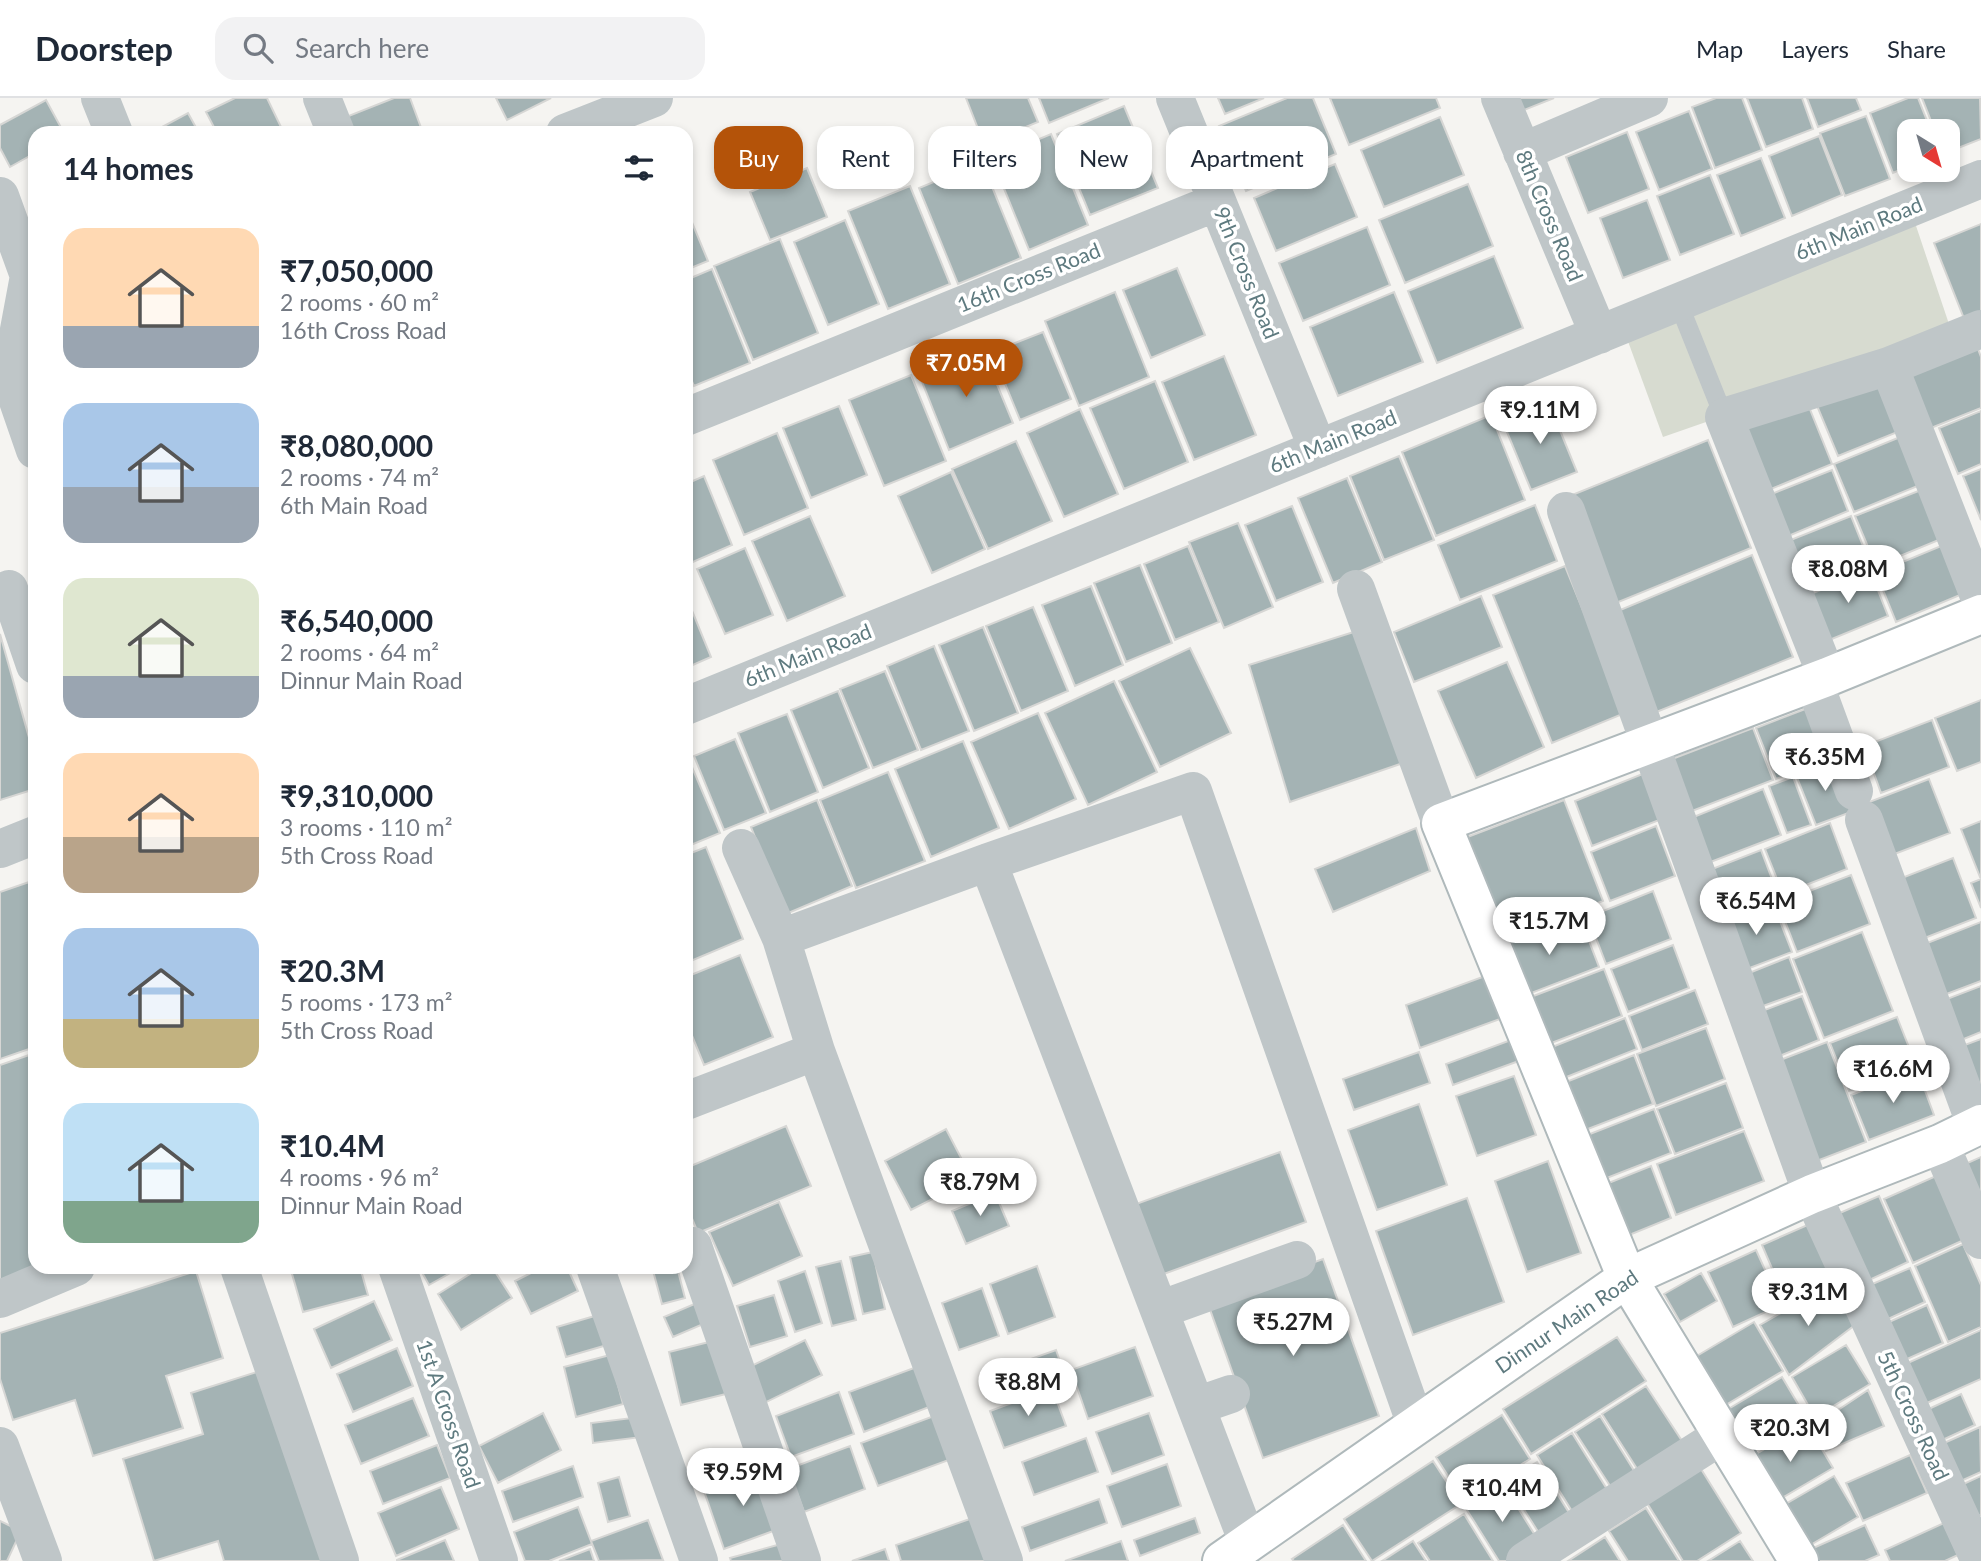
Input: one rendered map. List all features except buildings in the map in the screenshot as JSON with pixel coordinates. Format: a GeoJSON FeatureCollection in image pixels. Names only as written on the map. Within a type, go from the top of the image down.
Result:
{"type":"FeatureCollection","features":[{"type":"Feature","properties":{"kind":"street"},"geometry":{"type":"LineString","coordinates":[[100,98],[111,126]]}},
{"type":"Feature","properties":{"kind":"street"},"geometry":{"type":"LineString","coordinates":[[323,98],[333,126]]}},
{"type":"Feature","properties":{"kind":"street"},"geometry":{"type":"LineString","coordinates":[[583,126],[654,98]]}},
{"type":"Feature","properties":{"kind":"street","name":"9th Cross Road"},"geometry":{"type":"LineString","coordinates":[[1175,98],[1318,449]]}},
{"type":"Feature","properties":{"kind":"street","name":"8th Cross Road"},"geometry":{"type":"LineString","coordinates":[[1500,98],[1599,335]]}},
{"type":"Feature","properties":{"kind":"street"},"geometry":{"type":"LineString","coordinates":[[1522,152],[1649,98]]}},
{"type":"Feature","properties":{"kind":"street","name":"6th Main Road"},"geometry":{"type":"LineString","coordinates":[[693,703],[1981,179]]}},
{"type":"Feature","properties":{"kind":"street"},"geometry":{"type":"LineString","coordinates":[[0,196],[28,273]]}},
{"type":"Feature","properties":{"kind":"street","name":"16th Cross Road"},"geometry":{"type":"LineString","coordinates":[[693,414],[1217,202]]}},
{"type":"Feature","properties":{"kind":"street"},"geometry":{"type":"LineString","coordinates":[[28,281],[10,378],[28,430]]}},
{"type":"Feature","properties":{"kind":"street"},"geometry":{"type":"LineString","coordinates":[[1978,1125],[1859,806],[1820,680],[1724,417],[1889,366],[1981,329]]}},
{"type":"Feature","properties":{"kind":"street"},"geometry":{"type":"LineString","coordinates":[[1889,366],[1981,601]]}},
{"type":"Feature","properties":{"kind":"street","name":"5th Cross Road"},"geometry":{"type":"LineString","coordinates":[[1566,511],[1812,1194],[1980,1561]]}},
{"type":"Feature","properties":{"kind":"street"},"geometry":{"type":"LineString","coordinates":[[3,581],[28,647]]}},
{"type":"Feature","properties":{"kind":"street"},"geometry":{"type":"LineString","coordinates":[[1356,589],[1441,823],[1627,1278],[1799,1561]]}},
{"type":"Feature","properties":{"kind":"street"},"geometry":{"type":"LineString","coordinates":[[1441,823],[1820,680],[1981,614]]}},
{"type":"Feature","properties":{"kind":"street"},"geometry":{"type":"LineString","coordinates":[[781,939],[1193,790],[1416,1425]]}},
{"type":"Feature","properties":{"kind":"street"},"geometry":{"type":"LineString","coordinates":[[0,849],[28,838]]}},
{"type":"Feature","properties":{"kind":"street"},"geometry":{"type":"LineString","coordinates":[[741,848],[781,939],[816,1051],[1004,1561]]}},
{"type":"Feature","properties":{"kind":"street"},"geometry":{"type":"LineString","coordinates":[[988,862],[1159,1310],[1214,1400],[1235,1552]]}},
{"type":"Feature","properties":{"kind":"street"},"geometry":{"type":"LineString","coordinates":[[693,1098],[816,1051]]}},
{"type":"Feature","properties":{"kind":"street","name":"Dinnur Main Road"},"geometry":{"type":"LineString","coordinates":[[1235,1552],[1627,1278],[1812,1194],[1940,1144],[1978,1125]]}},
{"type":"Feature","properties":{"kind":"street"},"geometry":{"type":"LineString","coordinates":[[1940,1144],[1981,1240]]}},
{"type":"Feature","properties":{"kind":"street"},"geometry":{"type":"LineString","coordinates":[[693,1245],[802,1561]]}},
{"type":"Feature","properties":{"kind":"street"},"geometry":{"type":"LineString","coordinates":[[1159,1310],[1297,1260]]}},
{"type":"Feature","properties":{"kind":"street"},"geometry":{"type":"LineString","coordinates":[[0,1299],[59,1274]]}},
{"type":"Feature","properties":{"kind":"street"},"geometry":{"type":"LineString","coordinates":[[241,1274],[340,1561]]}},
{"type":"Feature","properties":{"kind":"street","name":"1st A Cross Road"},"geometry":{"type":"LineString","coordinates":[[399,1274],[499,1561]]}},
{"type":"Feature","properties":{"kind":"street"},"geometry":{"type":"LineString","coordinates":[[597,1274],[699,1561]]}},
{"type":"Feature","properties":{"kind":"street"},"geometry":{"type":"LineString","coordinates":[[1525,1561],[1721,1436]]}},
{"type":"Feature","properties":{"kind":"street"},"geometry":{"type":"LineString","coordinates":[[0,1446],[43,1561]]}},
{"type":"Feature","properties":{"kind":"lane"},"geometry":{"type":"LineString","coordinates":[[1678,302],[1724,417]]}},
{"type":"Feature","properties":{"kind":"shaded area"},"geometry":{"type":"Polygon","coordinates":[[[1910,208],[1953,336],[1663,437],[1622,325],[1910,208]]]}}]}
